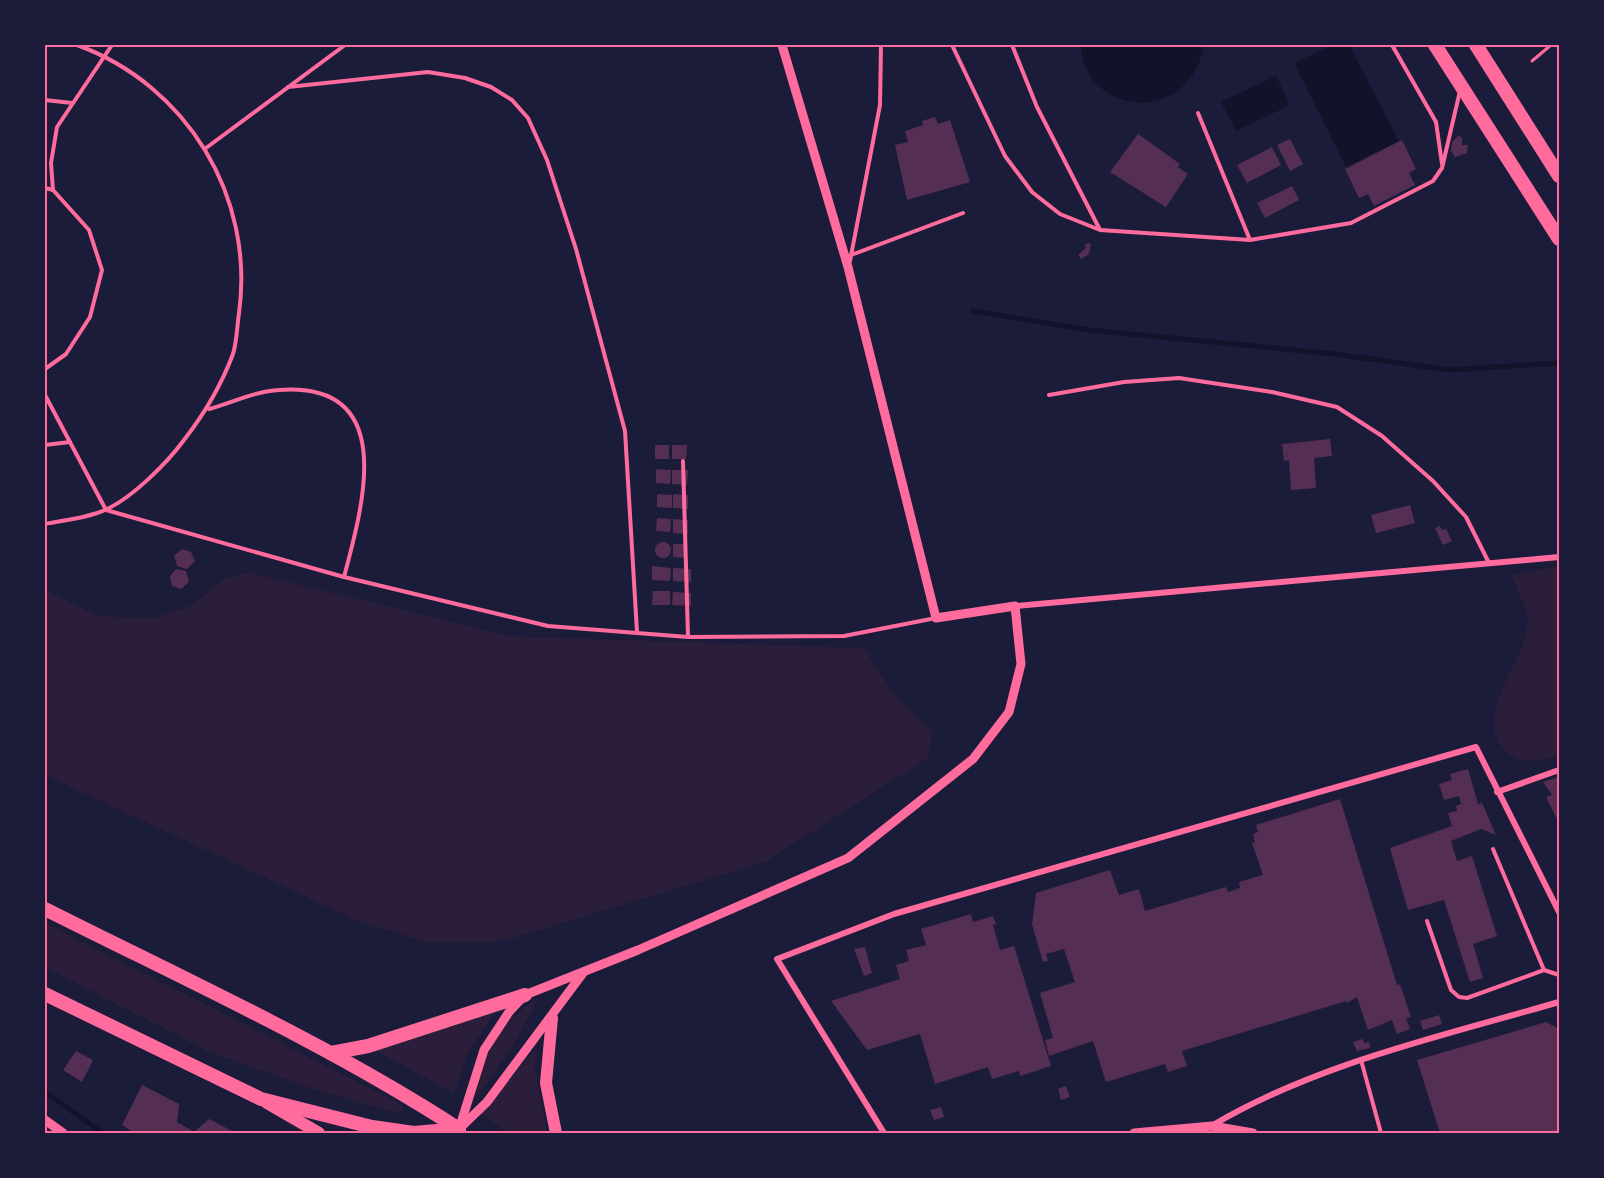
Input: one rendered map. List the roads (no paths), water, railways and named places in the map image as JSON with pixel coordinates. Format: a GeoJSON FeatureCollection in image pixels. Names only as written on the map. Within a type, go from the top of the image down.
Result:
{"type":"FeatureCollection","features":[{"type":"Feature","properties":{"kind":"highway"},"geometry":{"type":"LineString","coordinates":[[1435,45],[1559,239]]}},
{"type":"Feature","properties":{"kind":"highway"},"geometry":{"type":"LineString","coordinates":[[1476,45],[1559,176]]}},
{"type":"Feature","properties":{"kind":"highway"},"geometry":{"type":"LineString","coordinates":[[45,909],[332,1053],[400,1090],[461,1132]]}},
{"type":"Feature","properties":{"kind":"highway"},"geometry":{"type":"LineString","coordinates":[[45,994],[261,1100],[372,1127],[414,1132],[461,1132]]}},
{"type":"Feature","properties":{"kind":"highway"},"geometry":{"type":"LineString","coordinates":[[332,1053],[368,1046],[525,995]]}},
{"type":"Feature","properties":{"kind":"main road"},"geometry":{"type":"LineString","coordinates":[[552,1018],[546,1083],[556,1133]]}},
{"type":"Feature","properties":{"kind":"main road"},"geometry":{"type":"LineString","coordinates":[[261,1100],[319,1133]]}},
{"type":"Feature","properties":{"kind":"street"},"geometry":{"type":"LineString","coordinates":[[782,45],[848,267],[936,618],[1015,606],[1559,557]]}},
{"type":"Feature","properties":{"kind":"street"},"geometry":{"type":"LineString","coordinates":[[461,1132],[469,1092],[484,1050],[509,1012],[525,995],[583,973],[848,858],[972,759],[1009,712],[1021,664],[1015,606]]}},
{"type":"Feature","properties":{"kind":"street"},"geometry":{"type":"LineString","coordinates":[[884,1133],[777,959],[894,915],[1476,747],[1559,912]]}},
{"type":"Feature","properties":{"kind":"street"},"geometry":{"type":"LineString","coordinates":[[1497,792],[1559,770]]}},
{"type":"Feature","properties":{"kind":"street"},"geometry":{"type":"LineString","coordinates":[[461,1132],[552,1018],[583,973]]}},
{"type":"Feature","properties":{"kind":"street"},"geometry":{"type":"LineString","coordinates":[[1212,1126],[1252,1102],[1361,1060],[1559,1002]]}},
{"type":"Feature","properties":{"kind":"street"},"geometry":{"type":"LineString","coordinates":[[45,1120],[63,1133]]}},
{"type":"Feature","properties":{"kind":"street"},"geometry":{"type":"LineString","coordinates":[[1134,1133],[1212,1126],[1253,1133]]}},
{"type":"Feature","properties":{"kind":"lane"},"geometry":{"type":"LineString","coordinates":[[45,524],[106,510],[171,458],[208,409],[234,351],[244,280],[237,220],[206,148],[171,103],[107,56],[77,45]]}},
{"type":"Feature","properties":{"kind":"lane"},"geometry":{"type":"LineString","coordinates":[[53,190],[51,163],[57,127],[107,56],[112,45]]}},
{"type":"Feature","properties":{"kind":"lane"},"geometry":{"type":"LineString","coordinates":[[848,267],[880,105],[881,45]]}},
{"type":"Feature","properties":{"kind":"lane"},"geometry":{"type":"LineString","coordinates":[[952,45],[1005,156],[1032,192],[1060,214],[1100,230],[1250,240],[1351,223],[1433,180],[1442,168],[1461,85]]}},
{"type":"Feature","properties":{"kind":"lane"},"geometry":{"type":"LineString","coordinates":[[1012,45],[1037,107],[1100,230]]}},
{"type":"Feature","properties":{"kind":"lane"},"geometry":{"type":"LineString","coordinates":[[1392,45],[1436,122],[1442,168]]}},
{"type":"Feature","properties":{"kind":"lane"},"geometry":{"type":"LineString","coordinates":[[206,148],[342,46]]}},
{"type":"Feature","properties":{"kind":"lane"},"geometry":{"type":"LineString","coordinates":[[288,87],[428,72],[465,78],[491,87],[512,100],[528,118],[547,160],[576,249],[625,431],[637,632]]}},
{"type":"Feature","properties":{"kind":"lane"},"geometry":{"type":"LineString","coordinates":[[45,100],[72,103]]}},
{"type":"Feature","properties":{"kind":"lane"},"geometry":{"type":"LineString","coordinates":[[1198,113],[1250,240]]}},
{"type":"Feature","properties":{"kind":"lane"},"geometry":{"type":"LineString","coordinates":[[45,188],[53,190],[89,230],[102,270],[90,317],[66,354],[45,369]]}},
{"type":"Feature","properties":{"kind":"lane"},"geometry":{"type":"LineString","coordinates":[[851,255],[963,213]]}},
{"type":"Feature","properties":{"kind":"lane"},"geometry":{"type":"LineString","coordinates":[[1049,395],[1124,381],[1179,378],[1272,392],[1337,407],[1382,436],[1433,481],[1466,517],[1489,563]]}},
{"type":"Feature","properties":{"kind":"lane"},"geometry":{"type":"LineString","coordinates":[[208,409],[278,390],[312,390],[334,397],[352,413],[363,441],[366,476],[359,520],[344,577]]}},
{"type":"Feature","properties":{"kind":"lane"},"geometry":{"type":"LineString","coordinates":[[45,396],[106,510],[344,577],[548,626],[688,636],[844,636],[936,618]]}},
{"type":"Feature","properties":{"kind":"lane"},"geometry":{"type":"LineString","coordinates":[[45,445],[70,442]]}},
{"type":"Feature","properties":{"kind":"lane"},"geometry":{"type":"LineString","coordinates":[[683,461],[688,636]]}},
{"type":"Feature","properties":{"kind":"lane"},"geometry":{"type":"LineString","coordinates":[[1493,849],[1544,970]]}},
{"type":"Feature","properties":{"kind":"lane"},"geometry":{"type":"LineString","coordinates":[[1427,921],[1451,990],[1459,997],[1467,998],[1544,970],[1559,975]]}},
{"type":"Feature","properties":{"kind":"lane"},"geometry":{"type":"LineString","coordinates":[[1361,1060],[1380,1133]]}},
{"type":"Feature","properties":{"kind":"waterway"},"geometry":{"type":"LineString","coordinates":[[973,311],[1090,330],[1335,354],[1449,370],[1559,363]]}},
{"type":"Feature","properties":{"kind":"waterway"},"geometry":{"type":"LineString","coordinates":[[45,1092],[103,1133]]}}]}
